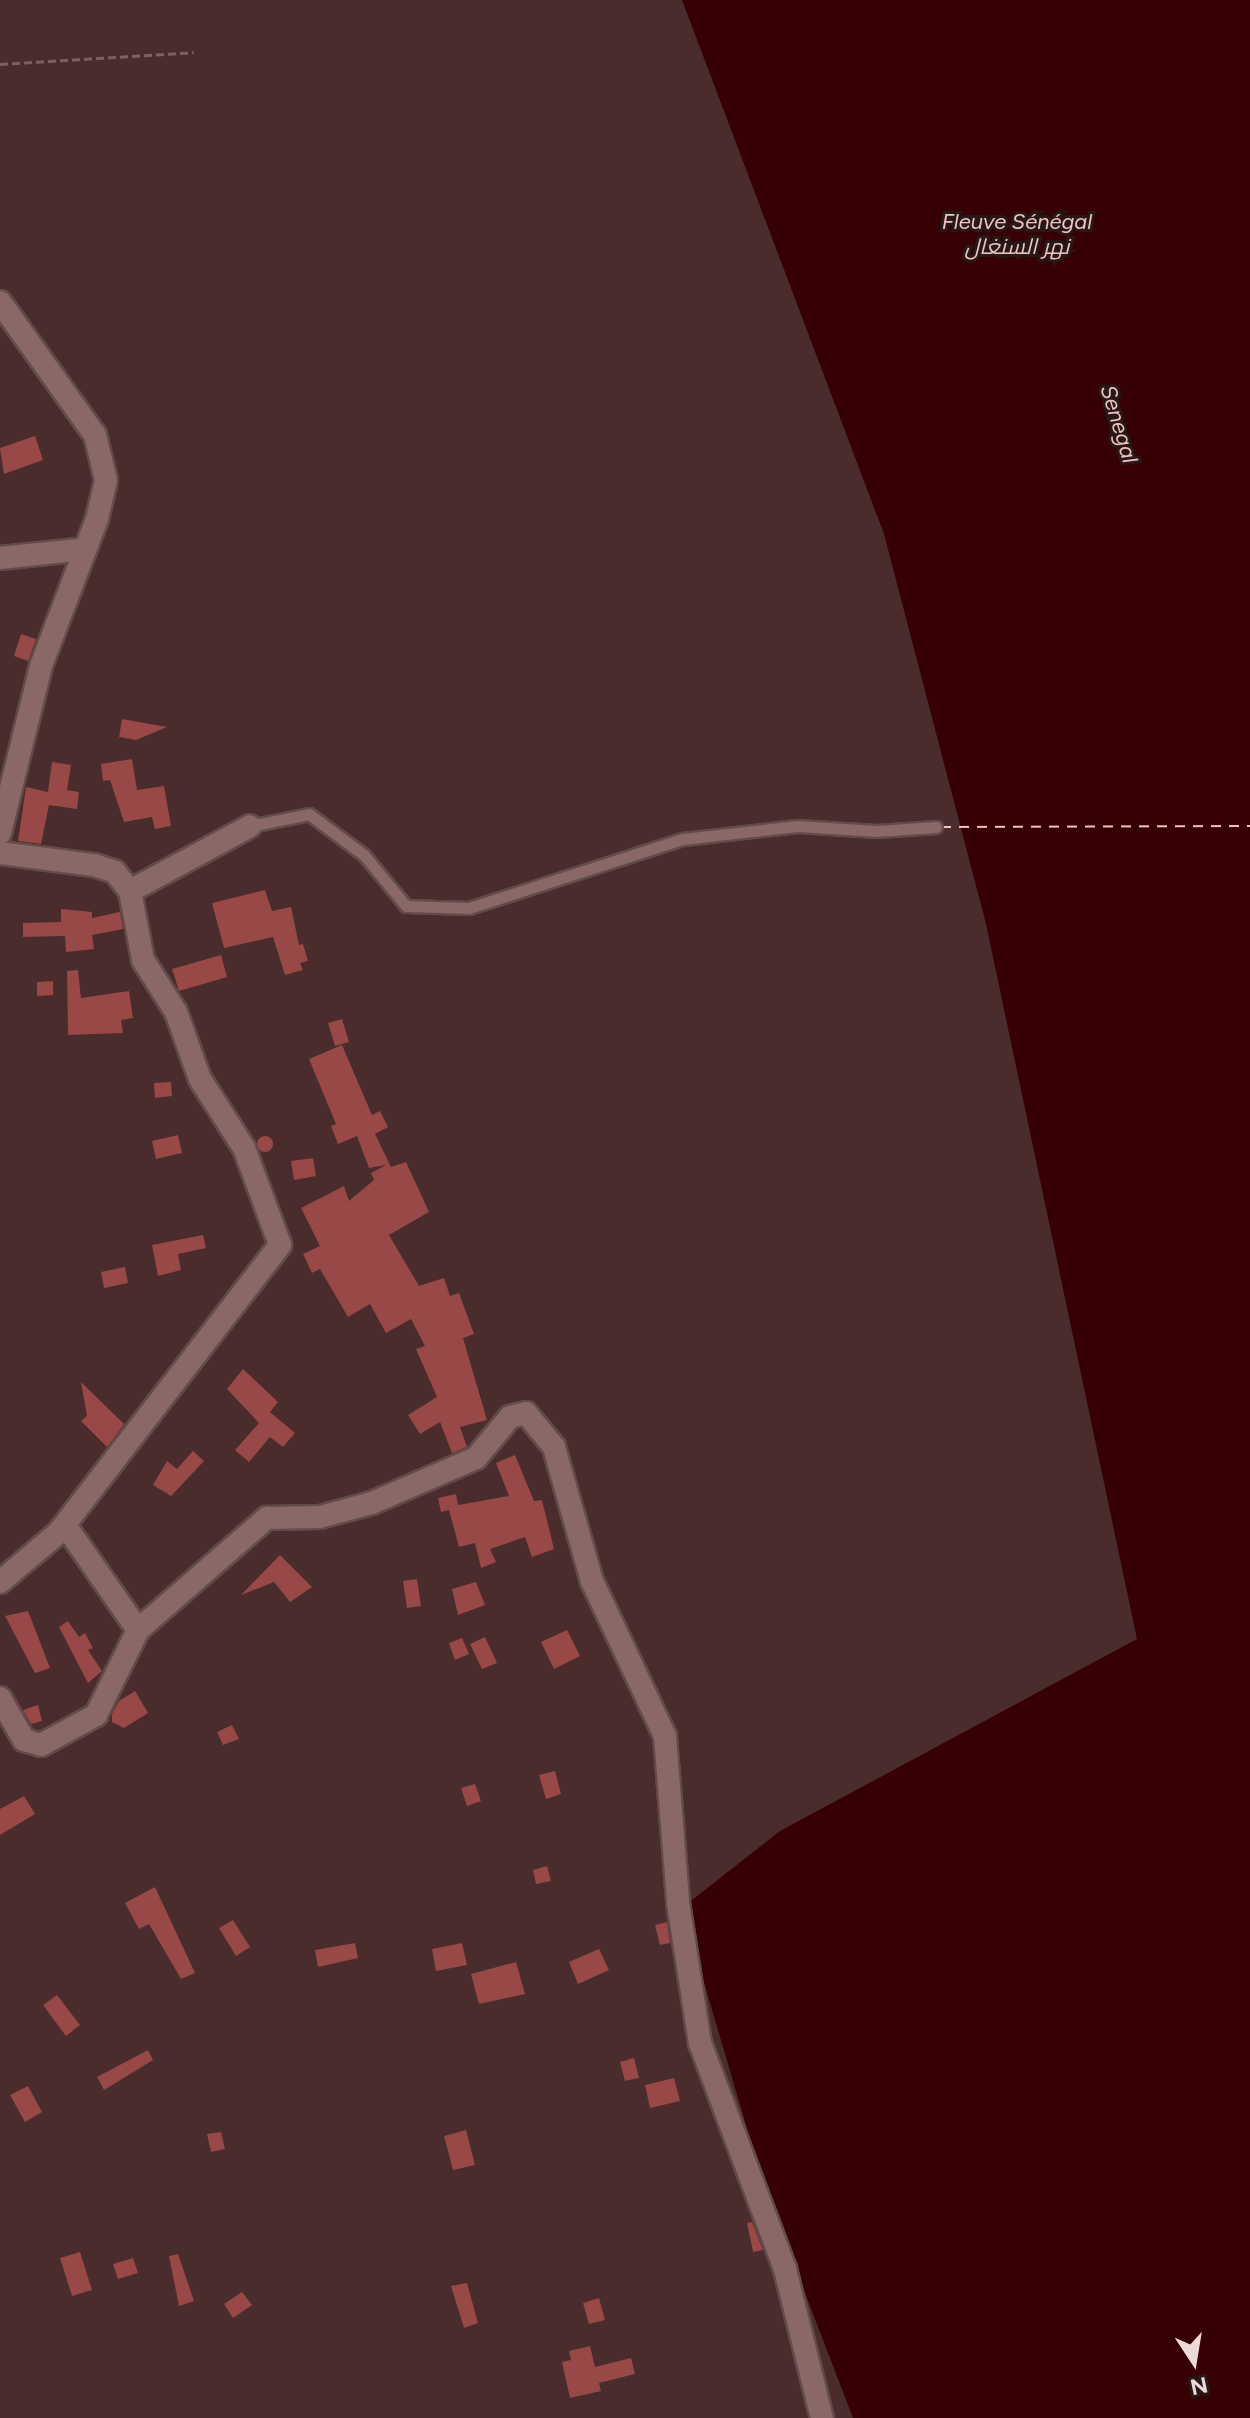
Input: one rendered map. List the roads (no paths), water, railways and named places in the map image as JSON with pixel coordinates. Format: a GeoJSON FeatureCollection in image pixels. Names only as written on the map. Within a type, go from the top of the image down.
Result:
{"type":"FeatureCollection","features":[{"type":"Feature","properties":{"kind":"street"},"geometry":{"type":"LineString","coordinates":[[0,302],[95,435],[106,480],[85,549],[41,666],[0,833]]}},
{"type":"Feature","properties":{"kind":"street"},"geometry":{"type":"LineString","coordinates":[[0,558],[85,549]]}},
{"type":"Feature","properties":{"kind":"street"},"geometry":{"type":"LineString","coordinates":[[130,891],[250,826]]}},
{"type":"Feature","properties":{"kind":"street"},"geometry":{"type":"LineString","coordinates":[[0,853],[94,865],[115,872],[130,891],[143,960],[176,1012],[200,1079],[244,1148],[280,1245],[65,1525],[0,1582]]}},
{"type":"Feature","properties":{"kind":"street"},"geometry":{"type":"LineString","coordinates":[[0,1698],[24,1740],[41,1745],[96,1715],[138,1630],[267,1518],[320,1517],[372,1503],[476,1458],[510,1417],[526,1413],[541,1426],[554,1447],[592,1581],[665,1736],[678,1903],[700,2043],[785,2269],[822,2418]]}},
{"type":"Feature","properties":{"kind":"street"},"geometry":{"type":"LineString","coordinates":[[65,1525],[138,1630]]}},
{"type":"Feature","properties":{"kind":"lane"},"geometry":{"type":"LineString","coordinates":[[250,826],[309,814],[364,855],[406,906],[469,908],[683,839],[797,826],[877,831],[936,827]]}},
{"type":"Feature","properties":{"kind":"water","name":"Fleuve Sénégal نهر السنغال"},"geometry":{"type":"Polygon","coordinates":[[[682,0],[1250,0],[1250,2418],[853,2418],[764,2186],[682,1908],[780,1831],[1137,1639],[986,924],[884,534],[682,0]]]}},
{"type":"Feature","properties":{"kind":"water label","name":"Senegal"},"geometry":{"type":"Point","coordinates":[1119,424]}}]}
